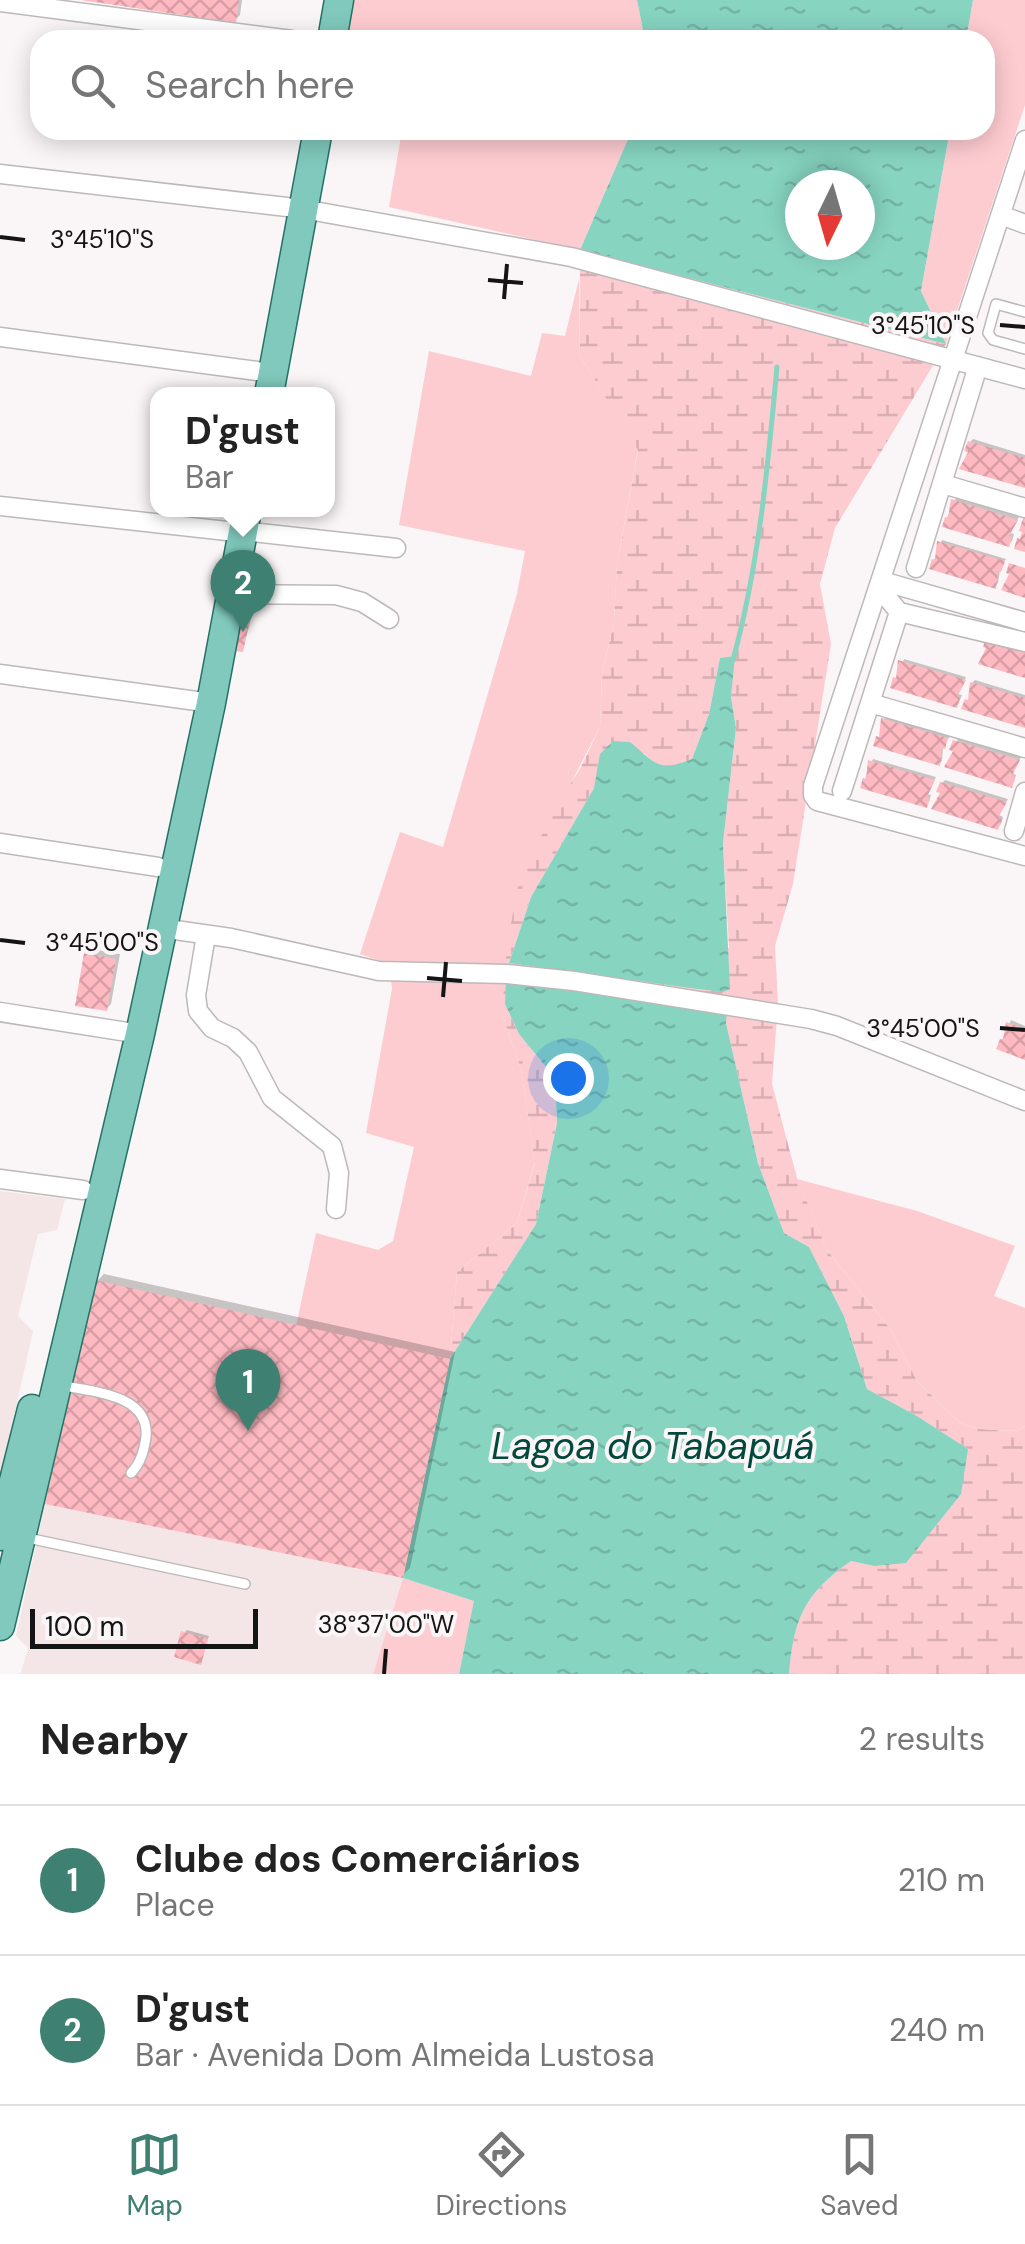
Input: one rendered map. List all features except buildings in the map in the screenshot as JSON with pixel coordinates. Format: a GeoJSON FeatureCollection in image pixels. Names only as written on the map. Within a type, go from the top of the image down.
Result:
{"type":"FeatureCollection","features":[{"type":"Feature","properties":{"kind":"main road"},"geometry":{"type":"LineString","coordinates":[[318,30],[323,0]]}},
{"type":"Feature","properties":{"kind":"main road"},"geometry":{"type":"LineString","coordinates":[[334,30],[339,0]]}},
{"type":"Feature","properties":{"kind":"main road"},"geometry":{"type":"LineString","coordinates":[[259,387],[308,140]]}},
{"type":"Feature","properties":{"kind":"main road"},"geometry":{"type":"LineString","coordinates":[[7,1535],[57,1384],[130,1032],[158,868],[232,594],[237,520]]}},
{"type":"Feature","properties":{"kind":"main road"},"geometry":{"type":"LineString","coordinates":[[0,1626],[7,1535],[6,1486],[41,1375],[83,1190],[161,928],[237,520]]}},
{"type":"Feature","properties":{"kind":"street"},"geometry":{"type":"LineString","coordinates":[[0,2],[215,30]]}},
{"type":"Feature","properties":{"kind":"street"},"geometry":{"type":"LineString","coordinates":[[1025,140],[812,786],[812,795],[818,801],[1025,856]]}},
{"type":"Feature","properties":{"kind":"street"},"geometry":{"type":"LineString","coordinates":[[0,174],[295,208],[571,257],[1025,379]]}},
{"type":"Feature","properties":{"kind":"street"},"geometry":{"type":"LineString","coordinates":[[1001,215],[1025,224]]}},
{"type":"Feature","properties":{"kind":"street"},"geometry":{"type":"LineString","coordinates":[[0,337],[259,387]]}},
{"type":"Feature","properties":{"kind":"street"},"geometry":{"type":"LineString","coordinates":[[916,568],[978,366]]}},
{"type":"Feature","properties":{"kind":"street"},"geometry":{"type":"LineString","coordinates":[[942,484],[1025,508]]}},
{"type":"Feature","properties":{"kind":"street"},"geometry":{"type":"LineString","coordinates":[[0,506],[150,515]]}},
{"type":"Feature","properties":{"kind":"street"},"geometry":{"type":"LineString","coordinates":[[186,517],[237,520],[396,548]]}},
{"type":"Feature","properties":{"kind":"street"},"geometry":{"type":"LineString","coordinates":[[881,585],[899,612],[1025,642]]}},
{"type":"Feature","properties":{"kind":"street"},"geometry":{"type":"LineString","coordinates":[[881,585],[1025,622]]}},
{"type":"Feature","properties":{"kind":"street"},"geometry":{"type":"LineString","coordinates":[[232,594],[336,595],[362,602],[389,619]]}},
{"type":"Feature","properties":{"kind":"street"},"geometry":{"type":"LineString","coordinates":[[842,792],[899,612]]}},
{"type":"Feature","properties":{"kind":"street"},"geometry":{"type":"LineString","coordinates":[[0,674],[202,701]]}},
{"type":"Feature","properties":{"kind":"street"},"geometry":{"type":"LineString","coordinates":[[870,703],[1025,748]]}},
{"type":"Feature","properties":{"kind":"street"},"geometry":{"type":"LineString","coordinates":[[1014,832],[1025,792]]}},
{"type":"Feature","properties":{"kind":"street"},"geometry":{"type":"LineString","coordinates":[[0,844],[158,868]]}},
{"type":"Feature","properties":{"kind":"street"},"geometry":{"type":"LineString","coordinates":[[161,928],[379,971],[574,980],[811,1019],[838,1026],[1025,1101]]}},
{"type":"Feature","properties":{"kind":"street"},"geometry":{"type":"LineString","coordinates":[[206,935],[196,995],[198,1011],[212,1028],[248,1052],[272,1098],[332,1146],[339,1173],[336,1209]]}},
{"type":"Feature","properties":{"kind":"street"},"geometry":{"type":"LineString","coordinates":[[0,1012],[130,1032]]}},
{"type":"Feature","properties":{"kind":"street"},"geometry":{"type":"LineString","coordinates":[[0,1179],[83,1190]]}},
{"type":"Feature","properties":{"kind":"lane"},"geometry":{"type":"LineString","coordinates":[[1025,312],[996,304],[988,333],[993,340],[1025,348]]}},
{"type":"Feature","properties":{"kind":"lane"},"geometry":{"type":"LineString","coordinates":[[970,316],[989,323]]}},
{"type":"Feature","properties":{"kind":"lane"},"geometry":{"type":"LineString","coordinates":[[57,1384],[115,1397],[142,1413],[146,1424],[144,1449],[131,1473]]}},
{"type":"Feature","properties":{"kind":"lane"},"geometry":{"type":"LineString","coordinates":[[7,1535],[244,1584]]}},
{"type":"Feature","properties":{"kind":"shaded area"},"geometry":{"type":"Polygon","coordinates":[[[0,1191],[65,1199],[57,1230],[38,1234],[18,1316],[33,1331],[0,1479],[0,1191]]]}},
{"type":"Feature","properties":{"kind":"shaded area"},"geometry":{"type":"Polygon","coordinates":[[[45,1504],[403,1578],[373,1674],[14,1674],[21,1673],[28,1648],[16,1636],[45,1504]]]}},
{"type":"Feature","properties":{"kind":"green space"},"geometry":{"type":"Polygon","coordinates":[[[352,0],[637,0],[643,30],[347,30],[352,0]]]}},
{"type":"Feature","properties":{"kind":"green space"},"geometry":{"type":"Polygon","coordinates":[[[973,0],[1025,0],[1025,105],[946,344],[921,291],[948,140],[995,140],[995,30],[968,30],[973,0]]]}},
{"type":"Feature","properties":{"kind":"green space"},"geometry":{"type":"Polygon","coordinates":[[[400,140],[628,140],[580,250],[389,207],[400,140]]]}},
{"type":"Feature","properties":{"kind":"green space"},"geometry":{"type":"Polygon","coordinates":[[[580,250],[946,344],[835,528],[820,584],[831,644],[793,884],[775,946],[778,1003],[772,1084],[797,1178],[827,1250],[891,1330],[917,1381],[960,1423],[978,1429],[1017,1431],[1025,1426],[1025,1674],[789,1674],[798,1622],[812,1596],[851,1561],[874,1566],[968,1449],[867,1389],[844,1316],[809,1247],[784,1233],[758,1163],[726,1023],[643,1002],[505,1004],[519,1034],[555,1078],[557,1123],[536,1224],[450,1359],[457,1272],[517,1223],[535,1163],[521,1069],[502,1014],[507,946],[518,885],[554,809],[580,769],[600,727],[602,674],[614,622],[617,564],[638,450],[580,356],[580,250]],[[734,656],[720,659],[709,714],[692,759],[666,766],[655,763],[644,753],[594,788],[531,897],[509,963],[729,948],[723,843],[736,728],[731,697],[734,656]]]}},
{"type":"Feature","properties":{"kind":"green space"},"geometry":{"type":"Polygon","coordinates":[[[579,279],[580,356],[638,449],[617,564],[614,622],[602,674],[600,727],[518,885],[502,1014],[521,1069],[535,1162],[517,1223],[457,1272],[450,1359],[296,1326],[316,1233],[378,1250],[393,1241],[414,1147],[366,1133],[392,989],[389,964],[360,954],[400,832],[443,847],[517,594],[525,551],[399,525],[429,351],[531,376],[542,333],[565,336],[579,279]]]}},
{"type":"Feature","properties":{"kind":"green space"},"geometry":{"type":"Polygon","coordinates":[[[797,1179],[917,1211],[1015,1246],[994,1296],[1025,1308],[1025,1426],[1017,1431],[978,1429],[960,1423],[917,1381],[891,1330],[827,1250],[797,1179]]]}},
{"type":"Feature","properties":{"kind":"green space"},"geometry":{"type":"Polygon","coordinates":[[[403,1578],[475,1601],[459,1674],[373,1674],[403,1578]]]}},
{"type":"Feature","properties":{"kind":"water"},"geometry":{"type":"Polygon","coordinates":[[[637,0],[973,0],[968,30],[643,30],[637,0]]]}},
{"type":"Feature","properties":{"kind":"water"},"geometry":{"type":"Polygon","coordinates":[[[628,140],[948,140],[921,291],[946,344],[580,250],[628,140]]]}},
{"type":"Feature","properties":{"kind":"water"},"geometry":{"type":"Polygon","coordinates":[[[735,656],[731,697],[736,728],[723,843],[730,989],[723,992],[509,963],[531,897],[594,788],[600,754],[613,741],[630,742],[658,764],[692,759],[709,714],[720,658],[735,656]]]}},
{"type":"Feature","properties":{"kind":"water","name":"Lagoa do Tabapuá"},"geometry":{"type":"Polygon","coordinates":[[[506,979],[727,1011],[726,1023],[758,1163],[784,1233],[809,1247],[844,1316],[867,1389],[968,1449],[961,1494],[906,1563],[874,1566],[851,1561],[812,1596],[798,1622],[789,1674],[459,1674],[474,1601],[403,1578],[450,1359],[536,1224],[557,1123],[555,1078],[519,1034],[505,1004],[506,979]]]}},
{"type":"Feature","properties":{"kind":"waterway"},"geometry":{"type":"LineString","coordinates":[[733,660],[756,551],[777,367]]}},
{"type":"Feature","properties":{"kind":"place","name":"D'gust"},"geometry":{"type":"Point","coordinates":[243,632]}},
{"type":"Feature","properties":{"kind":"place","name":"Clube dos Comerciários"},"geometry":{"type":"Point","coordinates":[248,1431]}}]}
